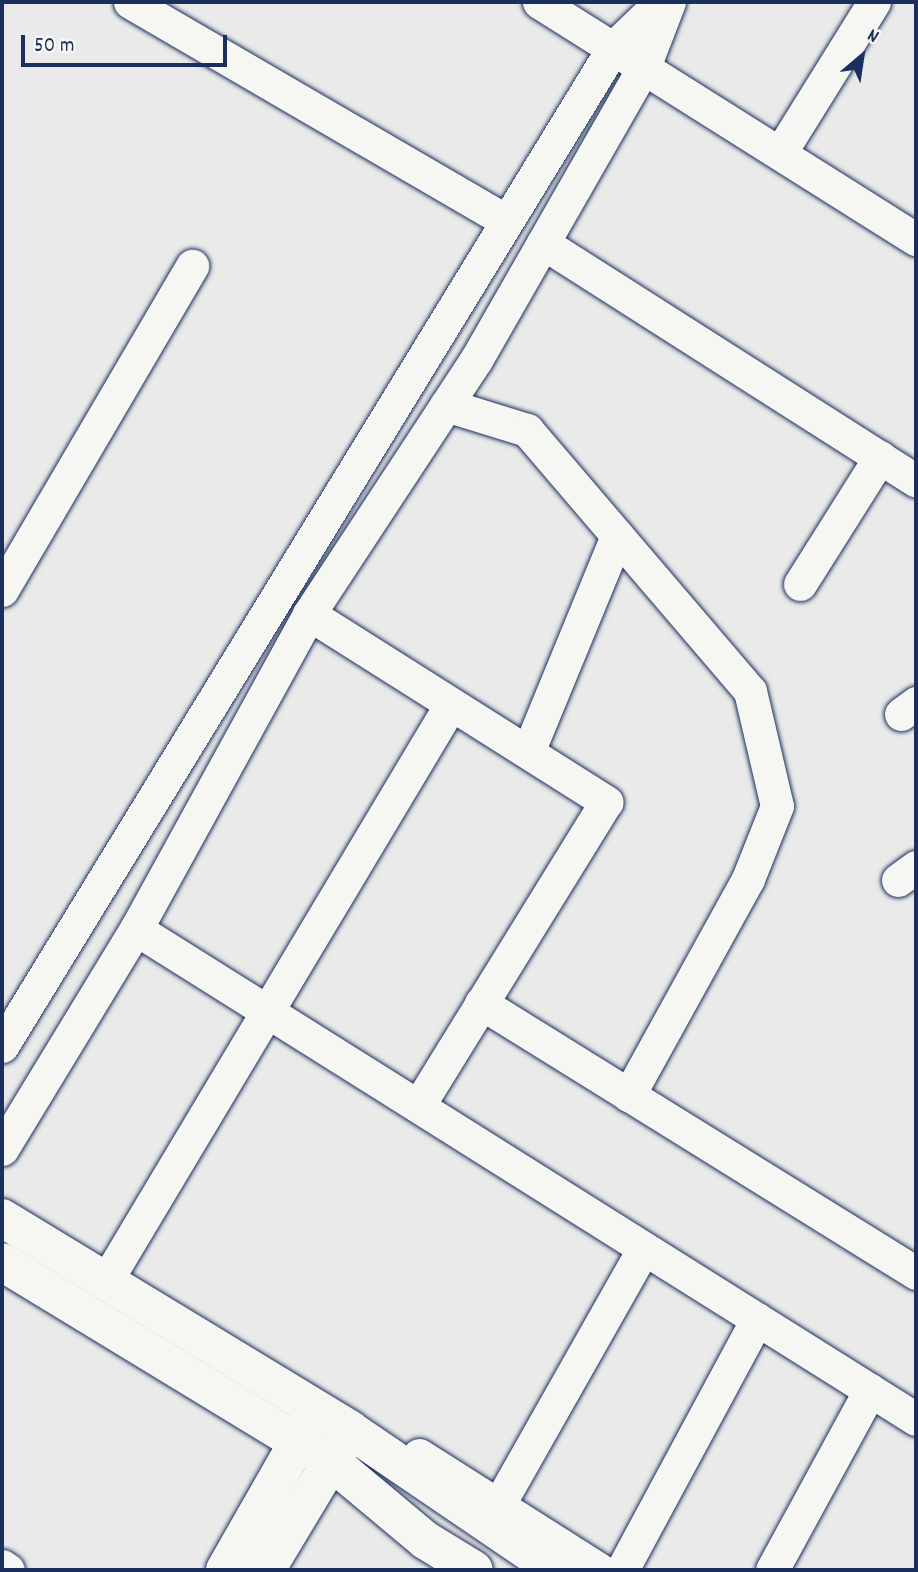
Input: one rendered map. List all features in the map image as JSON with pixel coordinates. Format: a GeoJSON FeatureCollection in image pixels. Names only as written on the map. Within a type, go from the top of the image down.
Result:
{"type":"FeatureCollection","features":[{"type":"Feature","properties":{"kind":"street"},"geometry":{"type":"LineString","coordinates":[[130,2],[506,221]]}},
{"type":"Feature","properties":{"kind":"street"},"geometry":{"type":"LineString","coordinates":[[539,2],[916,239]]}},
{"type":"Feature","properties":{"kind":"street"},"geometry":{"type":"LineString","coordinates":[[2,1046],[613,48],[661,2]]}},
{"type":"Feature","properties":{"kind":"street"},"geometry":{"type":"LineString","coordinates":[[2,1149],[135,929],[309,614],[446,405],[543,243],[644,67],[670,2]]}},
{"type":"Feature","properties":{"kind":"street"},"geometry":{"type":"LineString","coordinates":[[780,153],[874,2]]}},
{"type":"Feature","properties":{"kind":"street"},"geometry":{"type":"LineString","coordinates":[[543,243],[916,481]]}},
{"type":"Feature","properties":{"kind":"street"},"geometry":{"type":"LineString","coordinates":[[2,590],[192,266]]}},
{"type":"Feature","properties":{"kind":"street"},"geometry":{"type":"LineString","coordinates":[[446,405],[527,430],[750,691],[777,806],[748,879],[629,1095]]}},
{"type":"Feature","properties":{"kind":"street"},"geometry":{"type":"LineString","coordinates":[[800,584],[880,457]]}},
{"type":"Feature","properties":{"kind":"street"},"geometry":{"type":"LineString","coordinates":[[528,752],[617,536]]}},
{"type":"Feature","properties":{"kind":"street"},"geometry":{"type":"LineString","coordinates":[[309,614],[606,802],[418,1106]]}},
{"type":"Feature","properties":{"kind":"street"},"geometry":{"type":"LineString","coordinates":[[106,1281],[265,1010],[451,704]]}},
{"type":"Feature","properties":{"kind":"street"},"geometry":{"type":"LineString","coordinates":[[135,929],[916,1419]]}},
{"type":"Feature","properties":{"kind":"street"},"geometry":{"type":"LineString","coordinates":[[481,1003],[916,1273]]}},
{"type":"Feature","properties":{"kind":"street"},"geometry":{"type":"LineString","coordinates":[[2,1218],[106,1281],[308,1426],[333,1463],[425,1540],[474,1570]]}},
{"type":"Feature","properties":{"kind":"street"},"geometry":{"type":"LineString","coordinates":[[498,1506],[644,1248]]}},
{"type":"Feature","properties":{"kind":"street"},"geometry":{"type":"LineString","coordinates":[[2,1262],[308,1426],[351,1430],[556,1570]]}},
{"type":"Feature","properties":{"kind":"street"},"geometry":{"type":"LineString","coordinates":[[622,1570],[757,1319]]}},
{"type":"Feature","properties":{"kind":"street"},"geometry":{"type":"LineString","coordinates":[[772,1570],[870,1390]]}},
{"type":"Feature","properties":{"kind":"street"},"geometry":{"type":"LineString","coordinates":[[225,1570],[308,1426]]}},
{"type":"Feature","properties":{"kind":"street"},"geometry":{"type":"LineString","coordinates":[[266,1570],[351,1430]]}},
{"type":"Feature","properties":{"kind":"street"},"geometry":{"type":"LineString","coordinates":[[400,1443],[600,1570]]}},
{"type":"Feature","properties":{"kind":"street"},"geometry":{"type":"LineString","coordinates":[[2,1566],[8,1570]]}}]}
